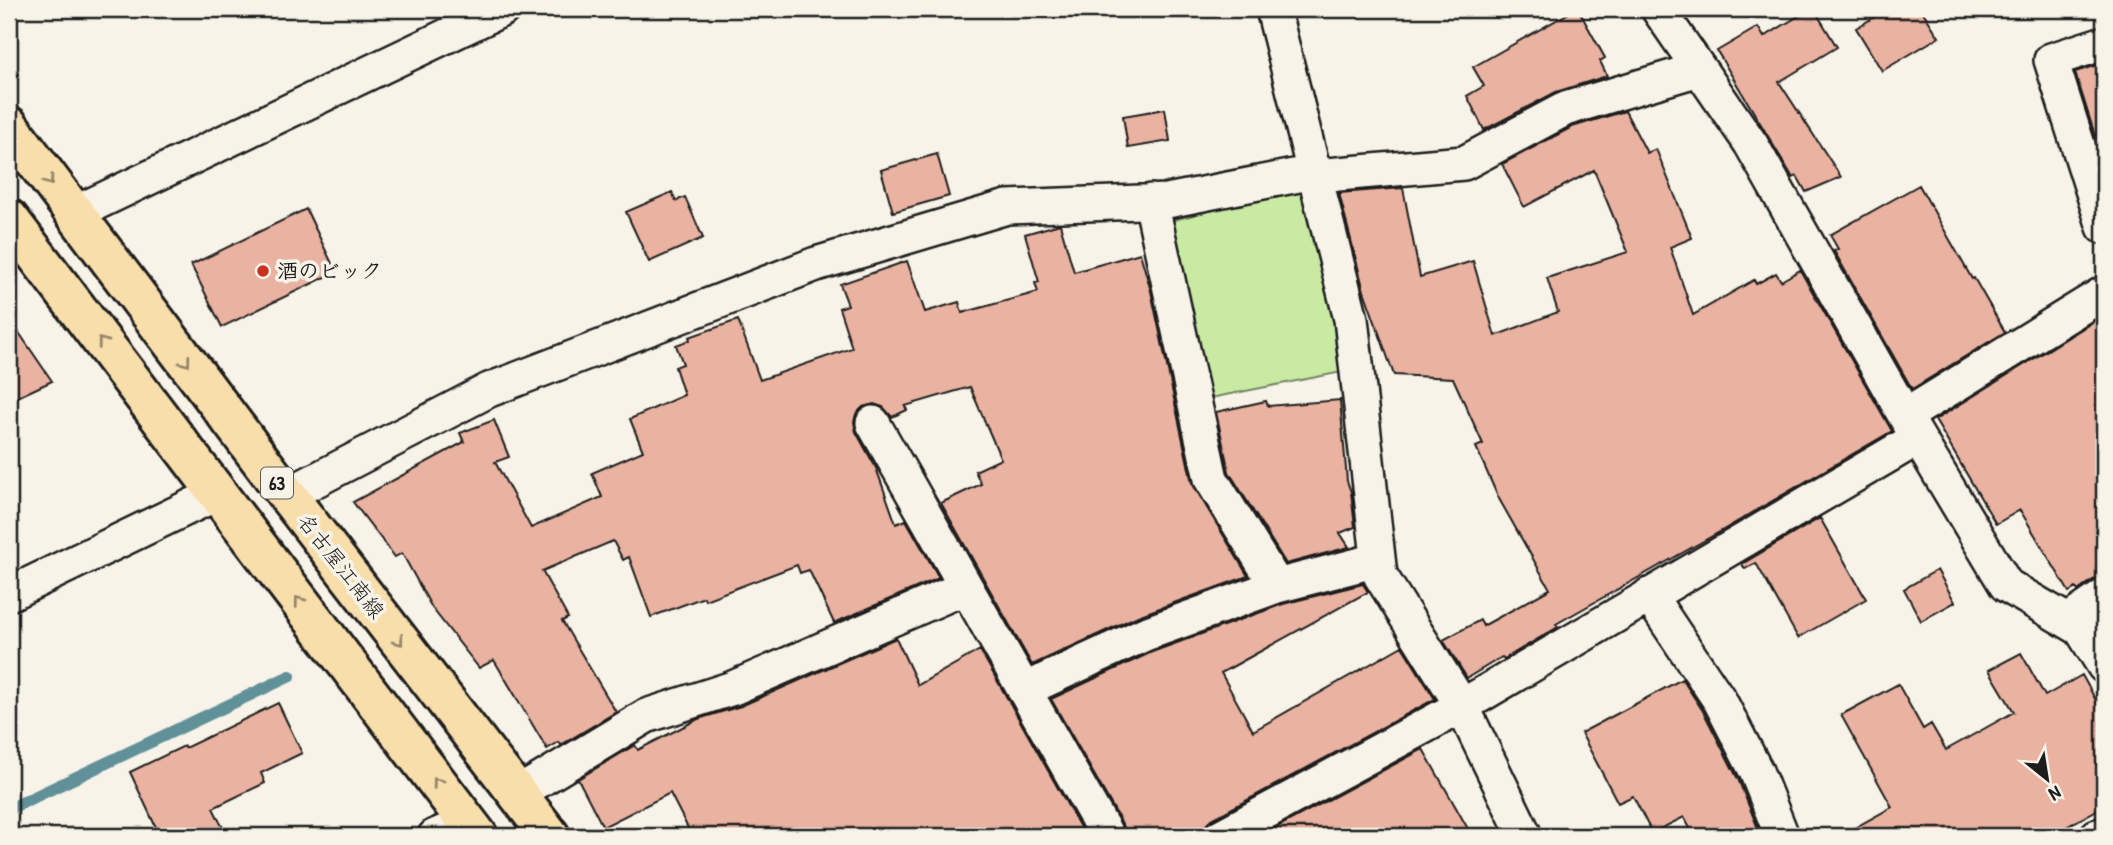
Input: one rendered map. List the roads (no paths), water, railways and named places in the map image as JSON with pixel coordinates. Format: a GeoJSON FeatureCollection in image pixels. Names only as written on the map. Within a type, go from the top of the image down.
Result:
{"type":"FeatureCollection","features":[{"type":"Feature","properties":{"kind":"main road","name":"名古屋江南線"},"geometry":{"type":"LineString","coordinates":[[9,126],[287,495],[550,836]]}},
{"type":"Feature","properties":{"kind":"main road"},"geometry":{"type":"LineString","coordinates":[[9,219],[216,494],[460,831]]}},
{"type":"Feature","properties":{"kind":"street"},"geometry":{"type":"LineString","coordinates":[[73,214],[503,9]]}},
{"type":"Feature","properties":{"kind":"street"},"geometry":{"type":"LineString","coordinates":[[1273,9],[1351,319],[1380,575],[1462,706],[1525,836]]}},
{"type":"Feature","properties":{"kind":"street"},"geometry":{"type":"LineString","coordinates":[[1658,9],[1751,144],[1912,427],[2006,585],[2081,629],[2104,666]]}},
{"type":"Feature","properties":{"kind":"street"},"geometry":{"type":"LineString","coordinates":[[2104,43],[2051,60],[2104,227]]}},
{"type":"Feature","properties":{"kind":"street"},"geometry":{"type":"LineString","coordinates":[[287,495],[489,390],[816,264],[1007,206],[1167,201],[1315,174],[1464,163],[1565,109],[1699,69]]}},
{"type":"Feature","properties":{"kind":"street"},"geometry":{"type":"LineString","coordinates":[[1151,201],[1212,479],[1277,586]]}},
{"type":"Feature","properties":{"kind":"street"},"geometry":{"type":"LineString","coordinates":[[1221,836],[1462,706],[1649,595],[1912,427],[2104,293]]}},
{"type":"Feature","properties":{"kind":"street"},"geometry":{"type":"LineString","coordinates":[[873,423],[1107,836]]}},
{"type":"Feature","properties":{"kind":"street"},"geometry":{"type":"LineString","coordinates":[[9,594],[216,494]]}},
{"type":"Feature","properties":{"kind":"street"},"geometry":{"type":"LineString","coordinates":[[1024,690],[1145,634],[1277,586],[1377,560]]}},
{"type":"Feature","properties":{"kind":"street"},"geometry":{"type":"LineString","coordinates":[[517,794],[646,716],[733,688],[966,587]]}},
{"type":"Feature","properties":{"kind":"street"},"geometry":{"type":"LineString","coordinates":[[1649,595],[1720,701],[1756,771],[1782,836]]}},
{"type":"Feature","properties":{"kind":"street"},"geometry":{"type":"LineString","coordinates":[[2068,621],[2104,596]]}},
{"type":"Feature","properties":{"kind":"street"},"geometry":{"type":"LineString","coordinates":[[2097,836],[2104,834]]}},
{"type":"Feature","properties":{"kind":"waterway"},"geometry":{"type":"LineString","coordinates":[[9,809],[290,676]]}},
{"type":"Feature","properties":{"kind":"place","name":"酒のビック"},"geometry":{"type":"Point","coordinates":[263,271]}}]}
